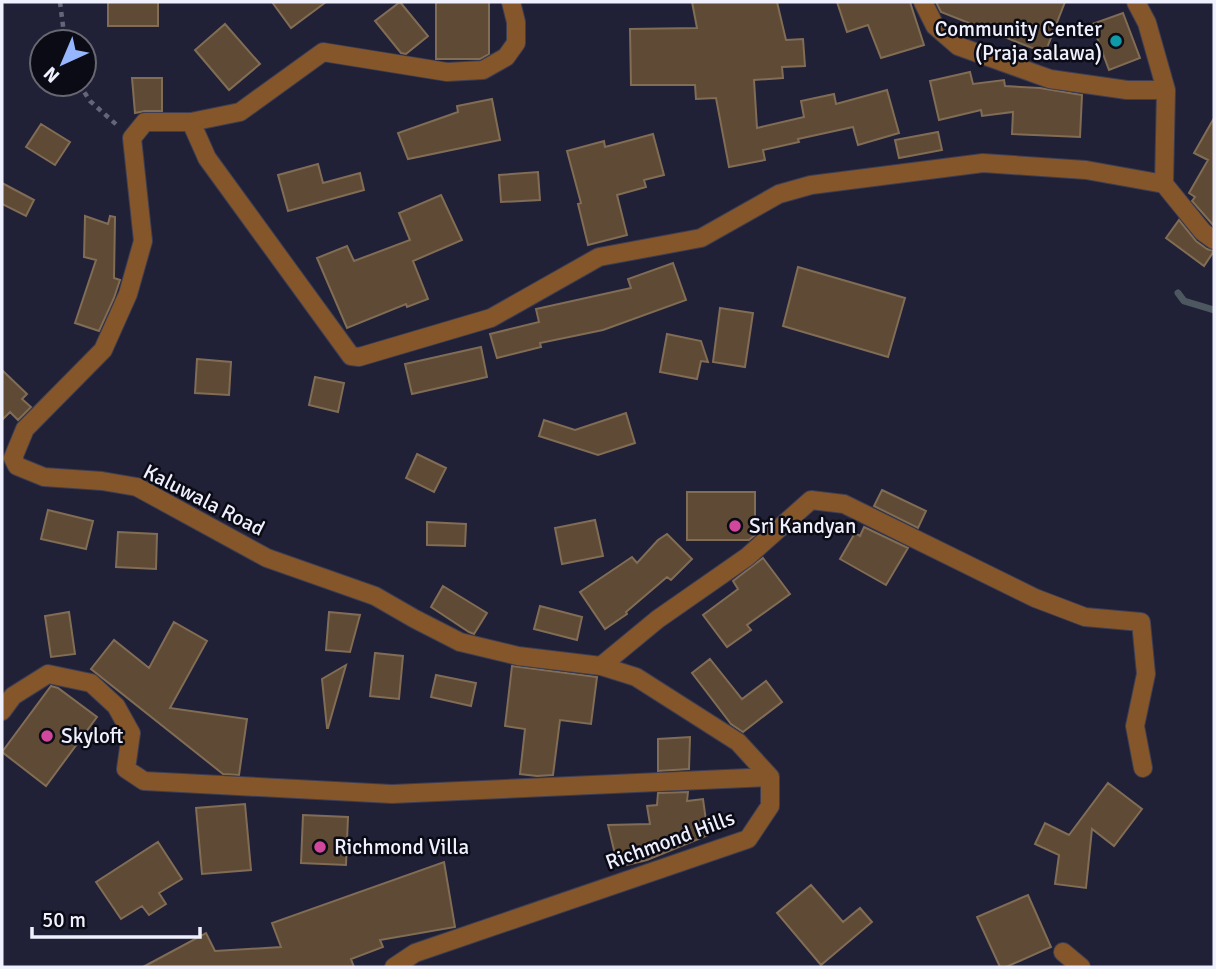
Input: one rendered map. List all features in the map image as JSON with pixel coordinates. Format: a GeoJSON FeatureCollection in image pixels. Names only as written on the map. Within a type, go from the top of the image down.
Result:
{"type":"FeatureCollection","features":[{"type":"Feature","properties":{"kind":"street"},"geometry":{"type":"LineString","coordinates":[[132,138],[145,122],[191,122],[240,112],[323,52],[447,72],[483,70],[506,57],[516,43],[516,22],[511,2]]}},
{"type":"Feature","properties":{"kind":"street"},"geometry":{"type":"LineString","coordinates":[[923,2],[935,26],[958,46],[1050,79],[1127,90],[1166,90]]}},
{"type":"Feature","properties":{"kind":"street"},"geometry":{"type":"LineString","coordinates":[[1136,2],[1147,23],[1166,90],[1164,184],[1203,232],[1214,240]]}},
{"type":"Feature","properties":{"kind":"street"},"geometry":{"type":"LineString","coordinates":[[191,122],[207,158],[351,356],[359,357],[491,318],[599,257],[701,237],[779,194],[811,185],[984,163],[1086,170],[1164,184]]}},
{"type":"Feature","properties":{"kind":"street","name":"Kaluwala Road"},"geometry":{"type":"LineString","coordinates":[[132,138],[143,241],[128,294],[103,350],[25,429],[13,458],[17,466],[44,477],[102,481],[137,487],[267,558],[375,596],[460,642],[518,656],[601,666]]}},
{"type":"Feature","properties":{"kind":"street"},"geometry":{"type":"LineString","coordinates":[[601,666],[658,618],[747,557],[811,500],[844,504],[1035,598],[1085,617],[1142,622],[1146,674],[1135,726],[1143,768]]}},
{"type":"Feature","properties":{"kind":"street"},"geometry":{"type":"LineString","coordinates":[[601,666],[636,677],[738,742],[770,777]]}},
{"type":"Feature","properties":{"kind":"street"},"geometry":{"type":"LineString","coordinates":[[2,711],[13,696],[48,674],[91,683],[116,706],[131,733],[126,769],[144,781],[392,794],[770,777]]}},
{"type":"Feature","properties":{"kind":"street","name":"Richmond Hills"},"geometry":{"type":"LineString","coordinates":[[394,967],[415,953],[748,839],[770,806],[770,777]]}},
{"type":"Feature","properties":{"kind":"street"},"geometry":{"type":"LineString","coordinates":[[1063,952],[1081,967]]}},
{"type":"Feature","properties":{"kind":"path"},"geometry":{"type":"LineString","coordinates":[[60,2],[63,28]]}},
{"type":"Feature","properties":{"kind":"path"},"geometry":{"type":"LineString","coordinates":[[87,98],[132,138]]}},
{"type":"Feature","properties":{"kind":"building"},"geometry":{"type":"Polygon","coordinates":[[[108,2],[158,2],[158,26],[108,26],[108,2]]]}},
{"type":"Feature","properties":{"kind":"building"},"geometry":{"type":"Polygon","coordinates":[[[272,2],[326,2],[291,28],[272,2]]]}},
{"type":"Feature","properties":{"kind":"building"},"geometry":{"type":"Polygon","coordinates":[[[400,2],[428,36],[406,54],[401,53],[375,21],[400,2]]]}},
{"type":"Feature","properties":{"kind":"building"},"geometry":{"type":"Polygon","coordinates":[[[436,2],[489,2],[489,54],[480,59],[436,59],[436,2]]]}},
{"type":"Feature","properties":{"kind":"building"},"geometry":{"type":"Polygon","coordinates":[[[692,2],[777,2],[786,40],[803,39],[805,66],[782,67],[783,78],[754,80],[757,128],[804,117],[801,101],[834,94],[836,104],[887,90],[899,133],[858,145],[853,127],[763,150],[765,160],[729,167],[716,98],[696,99],[695,85],[631,85],[630,29],[697,28],[692,2]]]}},
{"type":"Feature","properties":{"kind":"building"},"geometry":{"type":"Polygon","coordinates":[[[837,2],[910,2],[924,45],[881,58],[868,25],[847,32],[837,2]]]}},
{"type":"Feature","properties":{"kind":"building"},"geometry":{"type":"Polygon","coordinates":[[[936,2],[1065,2],[1045,53],[941,12],[936,2]]]}},
{"type":"Feature","properties":{"kind":"building","name":"Community Center (Praja salawa)"},"geometry":{"type":"Polygon","coordinates":[[[1123,13],[1140,58],[1109,70],[1092,24],[1123,13]]]}},
{"type":"Feature","properties":{"kind":"building"},"geometry":{"type":"Polygon","coordinates":[[[225,24],[260,64],[229,90],[195,50],[225,24]]]}},
{"type":"Feature","properties":{"kind":"building"},"geometry":{"type":"Polygon","coordinates":[[[970,72],[973,84],[1004,80],[1005,86],[1082,95],[1080,137],[1012,134],[1013,112],[982,116],[981,110],[939,120],[930,81],[970,72]]]}},
{"type":"Feature","properties":{"kind":"building"},"geometry":{"type":"Polygon","coordinates":[[[132,78],[162,78],[162,111],[135,113],[132,78]]]}},
{"type":"Feature","properties":{"kind":"building"},"geometry":{"type":"Polygon","coordinates":[[[492,99],[500,140],[408,159],[398,133],[458,112],[457,106],[492,99]]]}},
{"type":"Feature","properties":{"kind":"building"},"geometry":{"type":"Polygon","coordinates":[[[1214,118],[1214,226],[1192,201],[1195,197],[1189,193],[1208,160],[1194,153],[1214,118]]]}},
{"type":"Feature","properties":{"kind":"building"},"geometry":{"type":"Polygon","coordinates":[[[41,124],[70,142],[55,165],[26,147],[41,124]]]}},
{"type":"Feature","properties":{"kind":"building"},"geometry":{"type":"Polygon","coordinates":[[[938,132],[942,150],[899,158],[895,140],[938,132]]]}},
{"type":"Feature","properties":{"kind":"building"},"geometry":{"type":"Polygon","coordinates":[[[653,134],[664,175],[644,180],[646,187],[617,195],[627,235],[588,245],[578,204],[581,203],[567,151],[604,141],[605,147],[653,134]]]}},
{"type":"Feature","properties":{"kind":"building"},"geometry":{"type":"Polygon","coordinates":[[[318,164],[323,183],[360,173],[364,190],[288,211],[278,175],[318,164]]]}},
{"type":"Feature","properties":{"kind":"building"},"geometry":{"type":"Polygon","coordinates":[[[538,172],[540,200],[501,202],[499,175],[538,172]]]}},
{"type":"Feature","properties":{"kind":"building"},"geometry":{"type":"Polygon","coordinates":[[[2,183],[34,200],[26,216],[2,204],[2,183]]]}},
{"type":"Feature","properties":{"kind":"building"},"geometry":{"type":"Polygon","coordinates":[[[441,195],[462,240],[413,261],[428,299],[407,307],[406,304],[347,328],[317,258],[347,246],[354,261],[410,240],[399,213],[441,195]]]}},
{"type":"Feature","properties":{"kind":"building"},"geometry":{"type":"Polygon","coordinates":[[[85,216],[108,224],[110,216],[115,217],[114,278],[120,280],[99,331],[75,323],[96,260],[84,257],[85,216]]]}},
{"type":"Feature","properties":{"kind":"building"},"geometry":{"type":"Polygon","coordinates":[[[1179,220],[1196,241],[1214,251],[1204,266],[1166,238],[1179,220]]]}},
{"type":"Feature","properties":{"kind":"building"},"geometry":{"type":"Polygon","coordinates":[[[673,263],[686,300],[603,330],[540,343],[541,347],[497,358],[490,334],[539,322],[536,309],[631,288],[628,279],[673,263]]]}},
{"type":"Feature","properties":{"kind":"building"},"geometry":{"type":"Polygon","coordinates":[[[798,267],[905,298],[888,357],[783,326],[798,267]]]}},
{"type":"Feature","properties":{"kind":"building"},"geometry":{"type":"Polygon","coordinates":[[[720,308],[753,313],[745,367],[713,362],[720,308]]]}},
{"type":"Feature","properties":{"kind":"building"},"geometry":{"type":"Polygon","coordinates":[[[667,334],[701,341],[708,362],[701,361],[697,379],[660,372],[667,334]]]}},
{"type":"Feature","properties":{"kind":"building"},"geometry":{"type":"Polygon","coordinates":[[[481,347],[487,377],[412,394],[405,364],[481,347]]]}},
{"type":"Feature","properties":{"kind":"building"},"geometry":{"type":"Polygon","coordinates":[[[197,359],[231,362],[229,395],[195,393],[197,359]]]}},
{"type":"Feature","properties":{"kind":"building"},"geometry":{"type":"Polygon","coordinates":[[[2,370],[27,394],[22,399],[31,407],[18,420],[10,412],[2,420],[2,370]]]}},
{"type":"Feature","properties":{"kind":"building"},"geometry":{"type":"Polygon","coordinates":[[[315,377],[344,383],[338,412],[309,405],[315,377]]]}},
{"type":"Feature","properties":{"kind":"building"},"geometry":{"type":"Polygon","coordinates":[[[626,413],[635,443],[598,455],[539,436],[544,420],[575,430],[626,413]]]}},
{"type":"Feature","properties":{"kind":"building"},"geometry":{"type":"Polygon","coordinates":[[[417,454],[446,468],[434,492],[406,478],[417,454]]]}},
{"type":"Feature","properties":{"kind":"building"},"geometry":{"type":"Polygon","coordinates":[[[882,490],[926,511],[918,528],[874,506],[882,490]]]}},
{"type":"Feature","properties":{"kind":"building"},"geometry":{"type":"Polygon","coordinates":[[[687,492],[755,492],[755,535],[749,540],[687,540],[687,492]]]}},
{"type":"Feature","properties":{"kind":"building"},"geometry":{"type":"Polygon","coordinates":[[[48,510],[93,521],[86,549],[41,539],[48,510]]]}},
{"type":"Feature","properties":{"kind":"building"},"geometry":{"type":"Polygon","coordinates":[[[595,520],[603,556],[562,564],[555,528],[595,520]]]}},
{"type":"Feature","properties":{"kind":"building"},"geometry":{"type":"Polygon","coordinates":[[[427,522],[466,524],[465,546],[427,545],[427,522]]]}},
{"type":"Feature","properties":{"kind":"building"},"geometry":{"type":"Polygon","coordinates":[[[864,527],[908,548],[886,585],[840,559],[855,533],[860,536],[864,527]]]}},
{"type":"Feature","properties":{"kind":"building"},"geometry":{"type":"Polygon","coordinates":[[[118,532],[157,534],[156,569],[116,567],[118,532]]]}},
{"type":"Feature","properties":{"kind":"building"},"geometry":{"type":"Polygon","coordinates":[[[667,534],[692,559],[671,580],[667,577],[626,612],[627,614],[605,629],[580,592],[632,557],[637,563],[667,534]]]}},
{"type":"Feature","properties":{"kind":"building"},"geometry":{"type":"Polygon","coordinates":[[[763,558],[790,594],[747,625],[751,630],[727,647],[703,615],[738,589],[733,581],[763,558]]]}},
{"type":"Feature","properties":{"kind":"building"},"geometry":{"type":"Polygon","coordinates":[[[443,586],[487,613],[474,634],[431,607],[443,586]]]}},
{"type":"Feature","properties":{"kind":"building"},"geometry":{"type":"Polygon","coordinates":[[[540,606],[582,617],[577,640],[534,629],[540,606]]]}},
{"type":"Feature","properties":{"kind":"building"},"geometry":{"type":"Polygon","coordinates":[[[69,612],[75,654],[51,657],[45,616],[69,612]]]}},
{"type":"Feature","properties":{"kind":"building"},"geometry":{"type":"Polygon","coordinates":[[[329,612],[360,615],[350,652],[326,650],[329,612]]]}},
{"type":"Feature","properties":{"kind":"building"},"geometry":{"type":"Polygon","coordinates":[[[174,622],[207,641],[170,708],[247,719],[239,775],[223,774],[91,669],[114,640],[149,668],[174,622]]]}},
{"type":"Feature","properties":{"kind":"building"},"geometry":{"type":"Polygon","coordinates":[[[375,653],[403,656],[399,699],[370,696],[375,653]]]}},
{"type":"Feature","properties":{"kind":"building"},"geometry":{"type":"Polygon","coordinates":[[[710,659],[742,699],[766,681],[782,702],[743,732],[731,724],[692,673],[710,659]]]}},
{"type":"Feature","properties":{"kind":"building"},"geometry":{"type":"Polygon","coordinates":[[[346,665],[328,728],[327,728],[322,679],[346,665]]]}},
{"type":"Feature","properties":{"kind":"building"},"geometry":{"type":"Polygon","coordinates":[[[512,666],[597,677],[591,724],[560,720],[553,775],[520,774],[525,729],[505,726],[512,666]]]}},
{"type":"Feature","properties":{"kind":"building"},"geometry":{"type":"Polygon","coordinates":[[[436,675],[476,683],[471,706],[431,697],[436,675]]]}},
{"type":"Feature","properties":{"kind":"building"},"geometry":{"type":"Polygon","coordinates":[[[51,686],[58,688],[97,717],[46,786],[2,752],[51,686]]]}},
{"type":"Feature","properties":{"kind":"building"},"geometry":{"type":"Polygon","coordinates":[[[690,737],[689,769],[658,771],[658,739],[690,737]]]}},
{"type":"Feature","properties":{"kind":"building"},"geometry":{"type":"Polygon","coordinates":[[[1108,783],[1142,809],[1114,846],[1092,829],[1086,888],[1055,884],[1059,855],[1035,844],[1045,823],[1069,835],[1108,783]]]}},
{"type":"Feature","properties":{"kind":"building"},"geometry":{"type":"Polygon","coordinates":[[[688,792],[687,801],[703,799],[708,835],[647,860],[618,867],[608,825],[650,824],[647,806],[657,805],[658,793],[688,792]]]}},
{"type":"Feature","properties":{"kind":"building"},"geometry":{"type":"Polygon","coordinates":[[[245,804],[251,870],[202,874],[196,808],[245,804]]]}},
{"type":"Feature","properties":{"kind":"building"},"geometry":{"type":"Polygon","coordinates":[[[303,815],[348,817],[346,865],[301,863],[303,815]]]}},
{"type":"Feature","properties":{"kind":"building"},"geometry":{"type":"Polygon","coordinates":[[[158,842],[182,879],[159,893],[166,904],[149,915],[142,906],[121,919],[96,882],[158,842]]]}},
{"type":"Feature","properties":{"kind":"building"},"geometry":{"type":"Polygon","coordinates":[[[444,862],[455,927],[380,940],[383,947],[351,959],[354,967],[143,967],[206,933],[215,951],[281,947],[272,923],[444,862]]]}},
{"type":"Feature","properties":{"kind":"building"},"geometry":{"type":"Polygon","coordinates":[[[811,885],[843,922],[860,908],[872,922],[821,965],[777,913],[811,885]]]}},
{"type":"Feature","properties":{"kind":"building"},"geometry":{"type":"Polygon","coordinates":[[[1028,895],[1051,947],[1006,967],[1000,967],[977,917],[1028,895]]]}},
{"type":"Feature","properties":{"kind":"waterway"},"geometry":{"type":"LineString","coordinates":[[1178,293],[1184,301],[1214,310]]}},
{"type":"Feature","properties":{"kind":"place","name":"Community Center (Praja salawa)"},"geometry":{"type":"Point","coordinates":[1116,41]}},
{"type":"Feature","properties":{"kind":"place","name":"Sri Kandyan"},"geometry":{"type":"Point","coordinates":[735,526]}},
{"type":"Feature","properties":{"kind":"place","name":"Skyloft"},"geometry":{"type":"Point","coordinates":[47,736]}},
{"type":"Feature","properties":{"kind":"place","name":"Richmond Villa"},"geometry":{"type":"Point","coordinates":[320,847]}}]}
